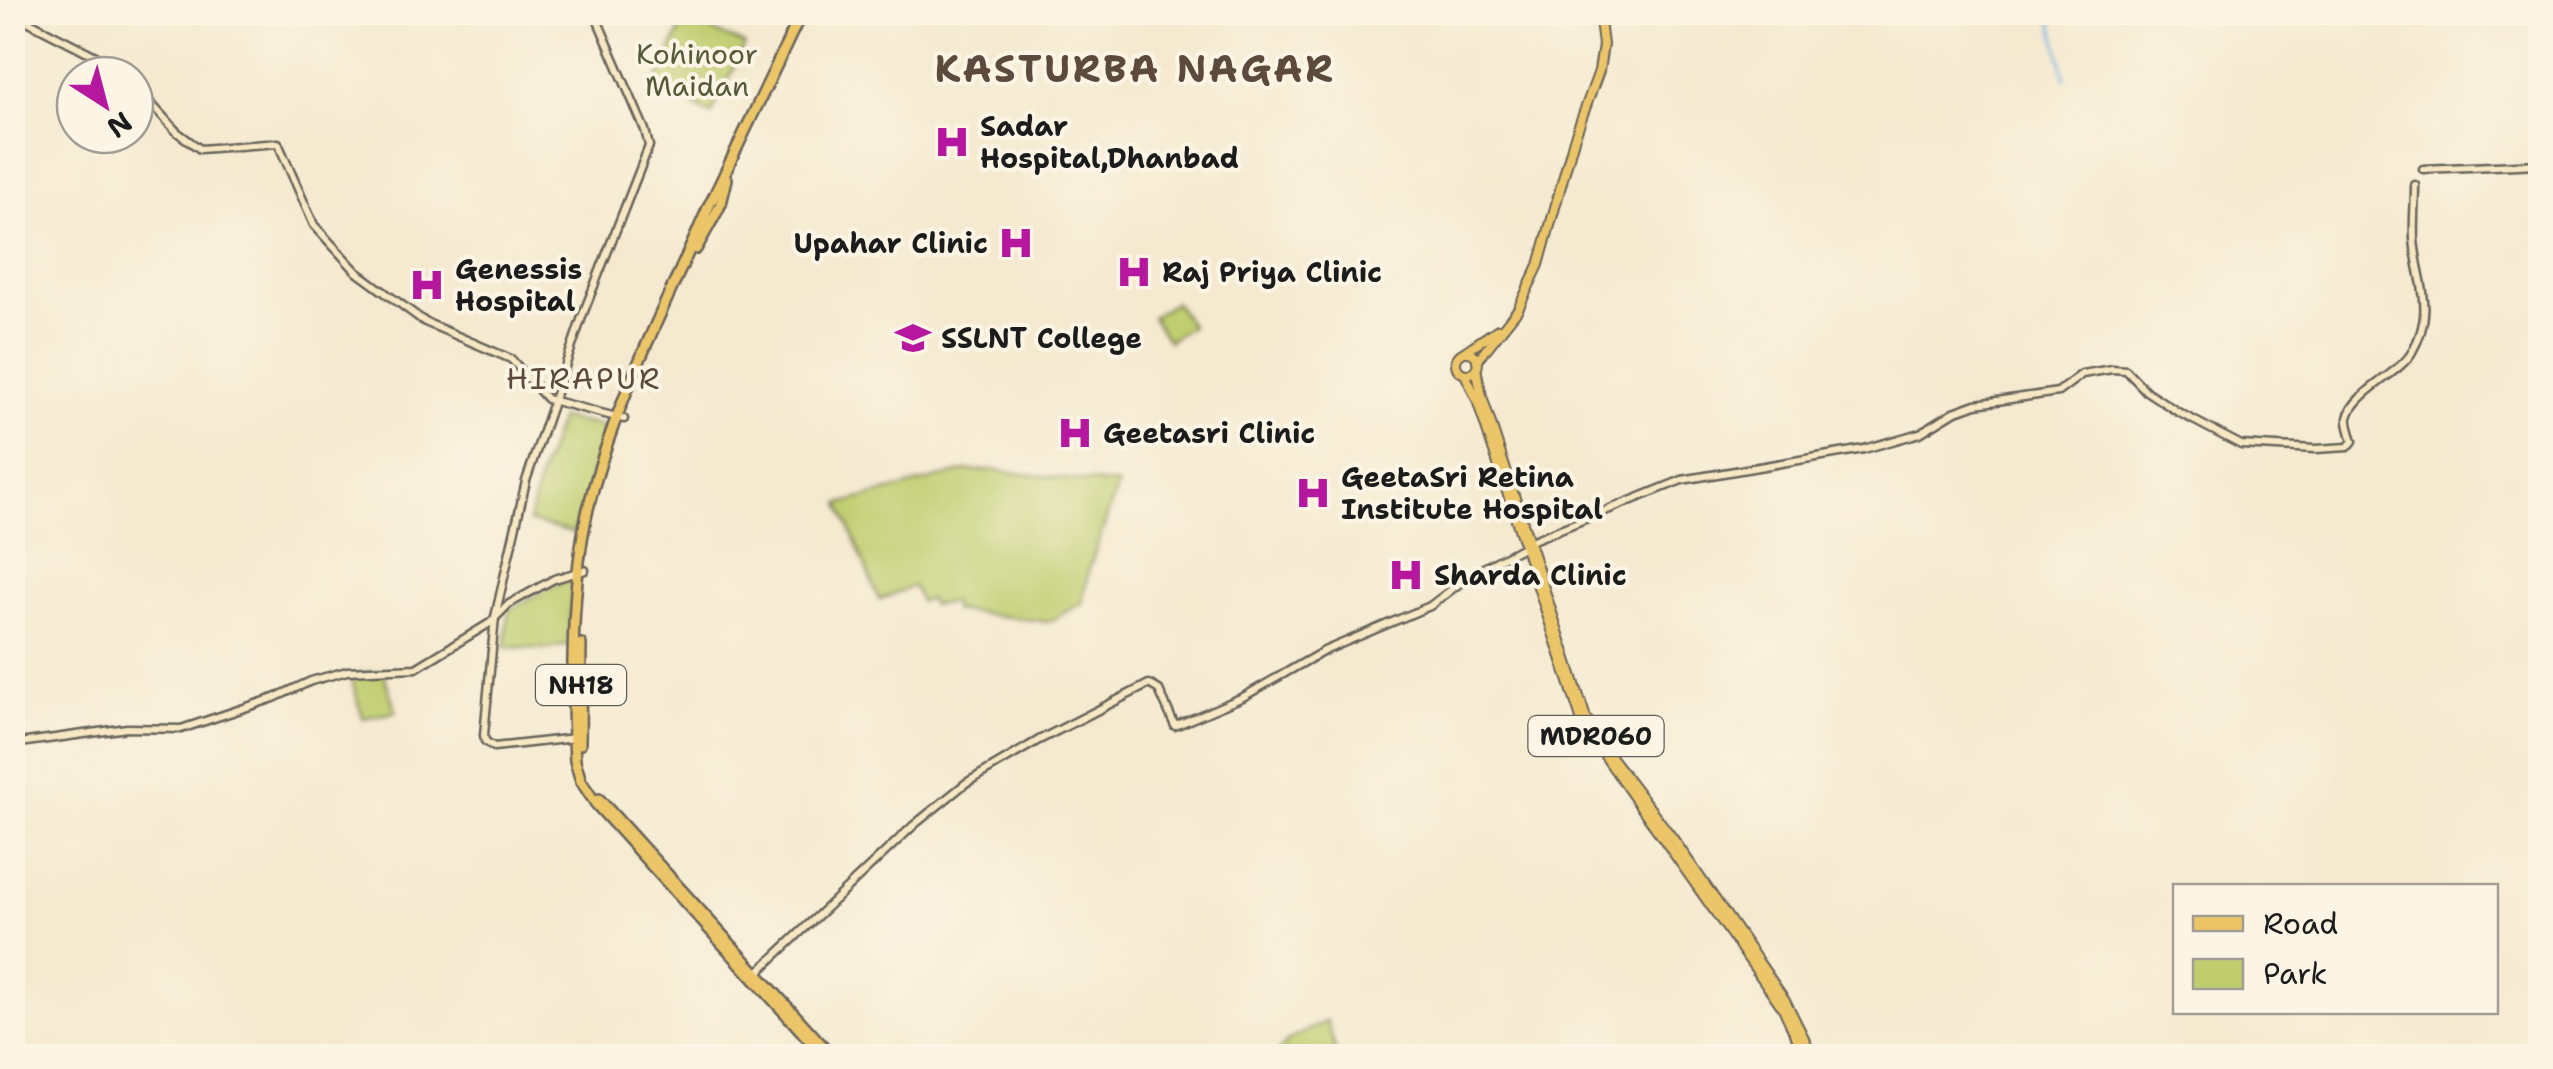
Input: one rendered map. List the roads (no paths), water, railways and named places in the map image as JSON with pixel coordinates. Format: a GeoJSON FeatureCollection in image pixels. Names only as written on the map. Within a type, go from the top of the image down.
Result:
{"type":"FeatureCollection","features":[{"type":"Feature","properties":{"kind":"highway","name":"NH18"},"geometry":{"type":"LineString","coordinates":[[802,12],[716,204],[646,344],[589,507],[582,570],[575,760],[586,791],[832,1056]]}},
{"type":"Feature","properties":{"kind":"highway","name":"NH18"},"geometry":{"type":"LineString","coordinates":[[754,975],[824,1056]]}},
{"type":"Feature","properties":{"kind":"main road"},"geometry":{"type":"LineString","coordinates":[[1465,374],[1477,365],[1518,309],[1533,280],[1574,139],[1599,71],[1603,44],[1599,12]]}},
{"type":"Feature","properties":{"kind":"main road"},"geometry":{"type":"LineString","coordinates":[[1460,355],[1504,325]]}},
{"type":"Feature","properties":{"kind":"main road"},"geometry":{"type":"LineString","coordinates":[[1460,355],[1471,353],[1477,365]]}},
{"type":"Feature","properties":{"kind":"main road","name":"MDR060"},"geometry":{"type":"LineString","coordinates":[[1460,355],[1456,366],[1465,374],[1477,400],[1586,718],[1656,823],[1785,1000],[1809,1056]]}},
{"type":"Feature","properties":{"kind":"main road","name":"MDR060"},"geometry":{"type":"LineString","coordinates":[[1477,365],[1482,396],[1526,544]]}},
{"type":"Feature","properties":{"kind":"street"},"geometry":{"type":"LineString","coordinates":[[577,738],[494,747],[485,741],[494,617],[515,526],[552,402],[649,146],[594,12]]}},
{"type":"Feature","properties":{"kind":"street"},"geometry":{"type":"LineString","coordinates":[[12,13],[92,55]]}},
{"type":"Feature","properties":{"kind":"street"},"geometry":{"type":"LineString","coordinates":[[155,108],[200,150],[278,142],[319,234],[357,272],[425,322],[511,358],[538,392],[552,402],[622,418]]}},
{"type":"Feature","properties":{"kind":"street"},"geometry":{"type":"LineString","coordinates":[[2423,170],[2540,164]]}},
{"type":"Feature","properties":{"kind":"street"},"geometry":{"type":"LineString","coordinates":[[754,975],[914,825],[982,772],[1149,684],[1159,690],[1175,726],[1243,698],[1324,651],[1430,606],[1472,574],[1526,544],[1682,480],[1864,449],[1920,433],[1954,412],[1976,404],[2058,392],[2082,374],[2112,368],[2126,370],[2146,391],[2178,412],[2242,445],[2315,449],[2348,446],[2353,440],[2350,412],[2412,354],[2421,327],[2425,290],[2414,241],[2415,184]]}},
{"type":"Feature","properties":{"kind":"street"},"geometry":{"type":"LineString","coordinates":[[12,744],[127,728],[181,728],[347,671],[416,668],[525,595],[582,570]]}},
{"type":"Feature","properties":{"kind":"waterway"},"geometry":{"type":"LineString","coordinates":[[2050,12],[2065,79]]}},
{"type":"Feature","properties":{"kind":"place","name":"Sadar Hospital,Dhanbad"},"geometry":{"type":"Point","coordinates":[952,142]}},
{"type":"Feature","properties":{"kind":"place","name":"Upahar Clinic"},"geometry":{"type":"Point","coordinates":[1016,243]}},
{"type":"Feature","properties":{"kind":"place","name":"Raj Priya Clinic"},"geometry":{"type":"Point","coordinates":[1134,272]}},
{"type":"Feature","properties":{"kind":"place","name":"Genessis Hospital"},"geometry":{"type":"Point","coordinates":[427,285]}},
{"type":"Feature","properties":{"kind":"place","name":"SSLNT College"},"geometry":{"type":"Point","coordinates":[913,338]}},
{"type":"Feature","properties":{"kind":"place","name":"Geetasri Clinic"},"geometry":{"type":"Point","coordinates":[1075,433]}},
{"type":"Feature","properties":{"kind":"place","name":"GeetaSri Retina Institute Hospital"},"geometry":{"type":"Point","coordinates":[1313,493]}},
{"type":"Feature","properties":{"kind":"place","name":"Sharda Clinic"},"geometry":{"type":"Point","coordinates":[1406,575]}},
{"type":"Feature","properties":{"kind":"district","name":"KASTURBA NAGAR"},"geometry":{"type":"Point","coordinates":[1135,69]}},
{"type":"Feature","properties":{"kind":"district","name":"HIRAPUR"},"geometry":{"type":"Point","coordinates":[584,379]}},
{"type":"Feature","properties":{"kind":"park label","name":"Kohinoor Maidan"},"geometry":{"type":"Point","coordinates":[697,70]}}]}
